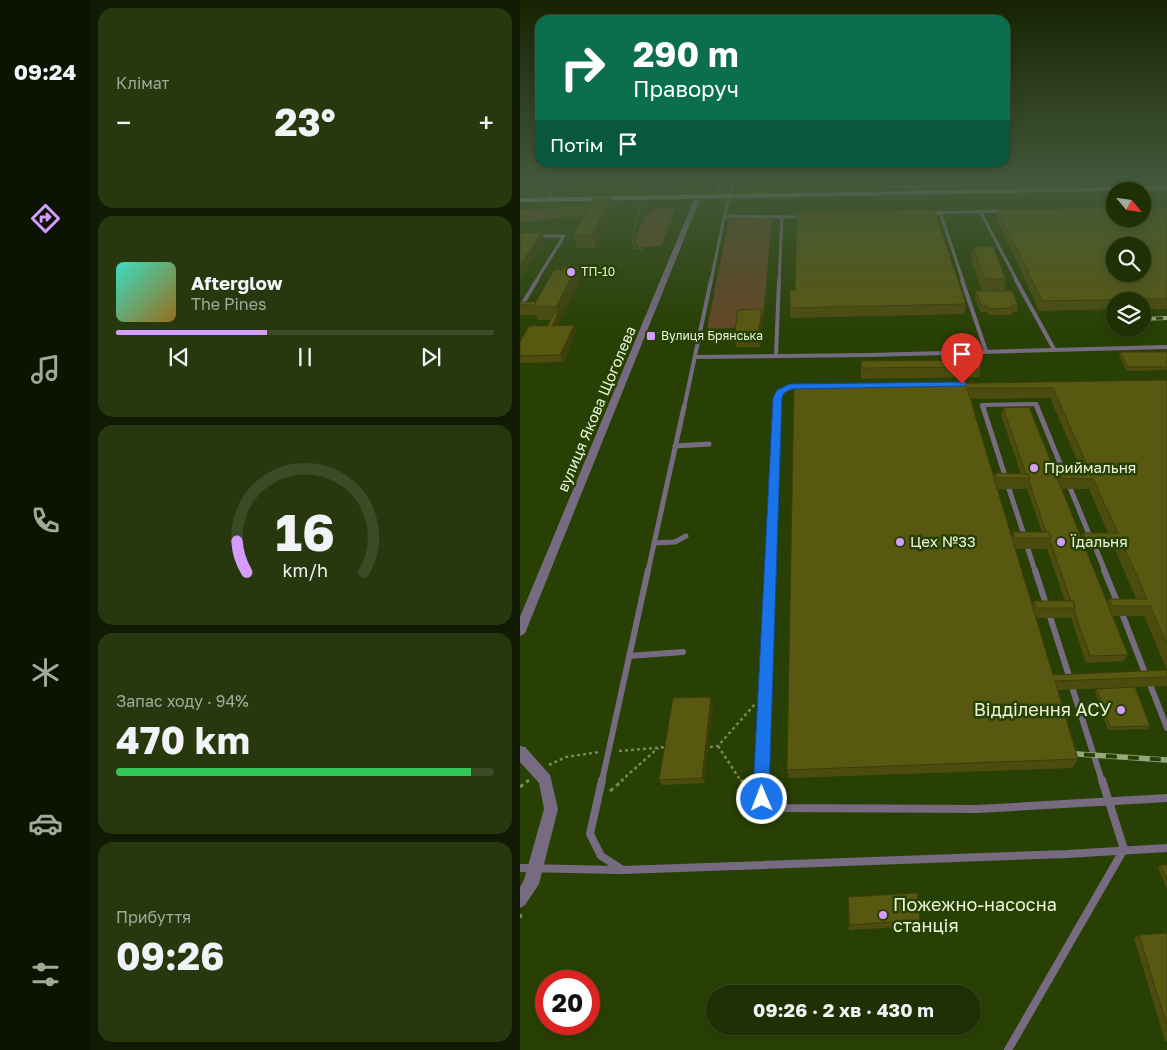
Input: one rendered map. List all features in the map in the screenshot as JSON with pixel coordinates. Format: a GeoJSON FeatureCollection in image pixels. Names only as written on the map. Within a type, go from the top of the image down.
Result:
{"type":"FeatureCollection","features":[{"type":"Feature","properties":{"kind":"street","name":"вулиця Якова Щоголева"},"geometry":{"type":"LineString","coordinates":[[520,631],[684,231]]}},
{"type":"Feature","properties":{"kind":"street"},"geometry":{"type":"LineString","coordinates":[[520,752],[545,780],[551,809],[531,884],[520,900]]}},
{"type":"Feature","properties":{"kind":"lane"},"geometry":{"type":"LineString","coordinates":[[623,870],[610,864],[598,854],[590,834],[721,231]]}},
{"type":"Feature","properties":{"kind":"lane"},"geometry":{"type":"LineString","coordinates":[[776,356],[781,231]]}},
{"type":"Feature","properties":{"kind":"lane"},"geometry":{"type":"LineString","coordinates":[[946,231],[986,351]]}},
{"type":"Feature","properties":{"kind":"lane"},"geometry":{"type":"LineString","coordinates":[[990,231],[1054,349]]}},
{"type":"Feature","properties":{"kind":"lane"},"geometry":{"type":"LineString","coordinates":[[520,308],[564,236],[529,236]]}},
{"type":"Feature","properties":{"kind":"lane"},"geometry":{"type":"LineString","coordinates":[[695,357],[1167,347]]}},
{"type":"Feature","properties":{"kind":"lane"},"geometry":{"type":"LineString","coordinates":[[810,386],[790,387],[780,392],[778,398],[761,782],[762,799],[772,807],[782,808],[969,809],[1167,798]]}},
{"type":"Feature","properties":{"kind":"lane"},"geometry":{"type":"LineString","coordinates":[[1008,1050],[1124,849],[982,405],[1036,404],[1120,610]]}},
{"type":"Feature","properties":{"kind":"lane"},"geometry":{"type":"LineString","coordinates":[[675,446],[710,444]]}},
{"type":"Feature","properties":{"kind":"lane"},"geometry":{"type":"LineString","coordinates":[[654,544],[675,542],[686,536]]}},
{"type":"Feature","properties":{"kind":"lane"},"geometry":{"type":"LineString","coordinates":[[1123,616],[1167,728]]}},
{"type":"Feature","properties":{"kind":"lane"},"geometry":{"type":"LineString","coordinates":[[629,656],[683,652]]}},
{"type":"Feature","properties":{"kind":"lane"},"geometry":{"type":"LineString","coordinates":[[1137,678],[1149,681]]}},
{"type":"Feature","properties":{"kind":"lane"},"geometry":{"type":"LineString","coordinates":[[1072,684],[1080,679]]}},
{"type":"Feature","properties":{"kind":"lane"},"geometry":{"type":"LineString","coordinates":[[520,868],[623,870],[1068,854],[1124,849],[1167,848]]}},
{"type":"Feature","properties":{"kind":"path"},"geometry":{"type":"LineString","coordinates":[[634,231],[631,238],[632,245],[634,248],[645,250]]}},
{"type":"Feature","properties":{"kind":"path"},"geometry":{"type":"LineString","coordinates":[[643,334],[689,332]]}},
{"type":"Feature","properties":{"kind":"path"},"geometry":{"type":"LineString","coordinates":[[700,332],[738,333]]}},
{"type":"Feature","properties":{"kind":"path"},"geometry":{"type":"LineString","coordinates":[[710,747],[718,746],[756,704]]}},
{"type":"Feature","properties":{"kind":"path"},"geometry":{"type":"LineString","coordinates":[[718,746],[742,782]]}},
{"type":"Feature","properties":{"kind":"path"},"geometry":{"type":"LineString","coordinates":[[520,786],[554,762],[578,754],[669,747]]}},
{"type":"Feature","properties":{"kind":"path"},"geometry":{"type":"LineString","coordinates":[[596,804],[658,748]]}},
{"type":"Feature","properties":{"kind":"shaded area"},"geometry":{"type":"Polygon","coordinates":[[[639,231],[667,231],[661,246],[638,247],[635,240],[639,231]]]}},
{"type":"Feature","properties":{"kind":"shaded area"},"geometry":{"type":"Polygon","coordinates":[[[726,231],[771,231],[763,319],[740,320],[738,328],[707,329],[726,231]]]}},
{"type":"Feature","properties":{"kind":"building"},"geometry":{"type":"Polygon","coordinates":[[[576,231],[594,231],[592,235],[573,236],[576,231]]]}},
{"type":"Feature","properties":{"kind":"building"},"geometry":{"type":"Polygon","coordinates":[[[797,231],[941,231],[966,304],[790,308],[790,290],[795,290],[797,231]]]}},
{"type":"Feature","properties":{"kind":"building"},"geometry":{"type":"Polygon","coordinates":[[[1008,231],[1167,231],[1167,299],[1151,299],[1151,292],[1106,292],[1106,300],[1042,301],[1008,231]]]}},
{"type":"Feature","properties":{"kind":"building"},"geometry":{"type":"Polygon","coordinates":[[[542,232],[520,265],[520,233],[542,232]]]}},
{"type":"Feature","properties":{"kind":"building"},"geometry":{"type":"Polygon","coordinates":[[[973,247],[993,247],[1006,279],[985,279],[973,247]]]}},
{"type":"Feature","properties":{"kind":"building"},"geometry":{"type":"Polygon","coordinates":[[[563,267],[578,267],[575,271],[562,270],[563,267]]]}},
{"type":"Feature","properties":{"kind":"building"},"geometry":{"type":"Polygon","coordinates":[[[554,270],[575,270],[556,307],[533,307],[554,270]]]}},
{"type":"Feature","properties":{"kind":"building"},"geometry":{"type":"Polygon","coordinates":[[[991,289],[999,289],[1000,291],[991,291],[991,289]]]}},
{"type":"Feature","properties":{"kind":"building"},"geometry":{"type":"Polygon","coordinates":[[[976,291],[1012,291],[1018,305],[1012,305],[1013,308],[990,309],[988,306],[981,306],[976,291]]]}},
{"type":"Feature","properties":{"kind":"building"},"geometry":{"type":"Polygon","coordinates":[[[520,302],[536,302],[534,305],[520,305],[520,302]]]}},
{"type":"Feature","properties":{"kind":"building"},"geometry":{"type":"Polygon","coordinates":[[[762,309],[758,337],[734,337],[738,310],[762,309]]]}},
{"type":"Feature","properties":{"kind":"building"},"geometry":{"type":"Polygon","coordinates":[[[554,313],[558,313],[552,326],[574,325],[560,355],[520,356],[520,342],[529,326],[548,326],[554,313]]]}},
{"type":"Feature","properties":{"kind":"building"},"geometry":{"type":"Polygon","coordinates":[[[1120,352],[1167,352],[1167,367],[1128,367],[1120,352]]]}},
{"type":"Feature","properties":{"kind":"building"},"geometry":{"type":"Polygon","coordinates":[[[979,360],[981,367],[862,368],[861,361],[979,360]]]}},
{"type":"Feature","properties":{"kind":"building","name":"Цех №33"},"geometry":{"type":"Polygon","coordinates":[[[1167,380],[1167,644],[1150,606],[1112,606],[1109,599],[1147,599],[1120,538],[1085,539],[1083,533],[1118,533],[1093,479],[1061,478],[1059,474],[1091,474],[1053,388],[967,388],[1053,675],[1167,670],[1167,677],[1055,681],[1078,759],[787,770],[794,386],[1167,380]]]}},
{"type":"Feature","properties":{"kind":"building"},"geometry":{"type":"Polygon","coordinates":[[[1029,407],[1128,655],[1090,656],[1074,611],[1073,601],[1071,601],[1050,541],[1049,532],[1046,532],[1029,481],[1030,478],[1026,474],[1003,408],[1029,407]]]}},
{"type":"Feature","properties":{"kind":"building"},"geometry":{"type":"Polygon","coordinates":[[[995,473],[1028,474],[1030,478],[997,478],[995,473]]]}},
{"type":"Feature","properties":{"kind":"building"},"geometry":{"type":"Polygon","coordinates":[[[1013,532],[1049,532],[1051,538],[1015,538],[1013,532]]]}},
{"type":"Feature","properties":{"kind":"building"},"geometry":{"type":"Polygon","coordinates":[[[1034,601],[1073,601],[1075,608],[1036,608],[1034,601]]]}},
{"type":"Feature","properties":{"kind":"building","name":"Відділення АСУ"},"geometry":{"type":"Polygon","coordinates":[[[1135,687],[1150,726],[1110,727],[1097,689],[1135,687]]]}},
{"type":"Feature","properties":{"kind":"building"},"geometry":{"type":"Polygon","coordinates":[[[711,697],[702,778],[659,780],[673,698],[711,697]]]}},
{"type":"Feature","properties":{"kind":"building"},"geometry":{"type":"Polygon","coordinates":[[[1161,865],[1167,865],[1167,881],[1161,865]]]}},
{"type":"Feature","properties":{"kind":"building","name":"Пожежно-насосна станція"},"geometry":{"type":"Polygon","coordinates":[[[917,893],[920,920],[850,925],[848,897],[917,893]]]}},
{"type":"Feature","properties":{"kind":"building"},"geometry":{"type":"Polygon","coordinates":[[[1167,933],[1167,1025],[1139,935],[1167,933]]]}},
{"type":"Feature","properties":{"kind":"railway"},"geometry":{"type":"LineString","coordinates":[[1151,319],[1167,318]]}},
{"type":"Feature","properties":{"kind":"railway"},"geometry":{"type":"LineString","coordinates":[[1062,753],[1167,760]]}},
{"type":"Feature","properties":{"kind":"place","name":"ТП-10"},"geometry":{"type":"Point","coordinates":[571,272]}},
{"type":"Feature","properties":{"kind":"place","name":"Вулиця Брянська"},"geometry":{"type":"Point","coordinates":[651,336]}},
{"type":"Feature","properties":{"kind":"place","name":"Приймальня"},"geometry":{"type":"Point","coordinates":[1034,468]}},
{"type":"Feature","properties":{"kind":"place","name":"Цех №33"},"geometry":{"type":"Point","coordinates":[900,542]}},
{"type":"Feature","properties":{"kind":"place","name":"Їдальня"},"geometry":{"type":"Point","coordinates":[1061,542]}},
{"type":"Feature","properties":{"kind":"place","name":"Відділення АСУ"},"geometry":{"type":"Point","coordinates":[1121,710]}},
{"type":"Feature","properties":{"kind":"place","name":"Пожежно-насосна станція"},"geometry":{"type":"Point","coordinates":[883,915]}},
{"type":"Feature","properties":{"kind":"route"},"geometry":{"type":"LineString","coordinates":[[762,799],[778,398],[780,392],[790,387],[962,384]]}}]}
